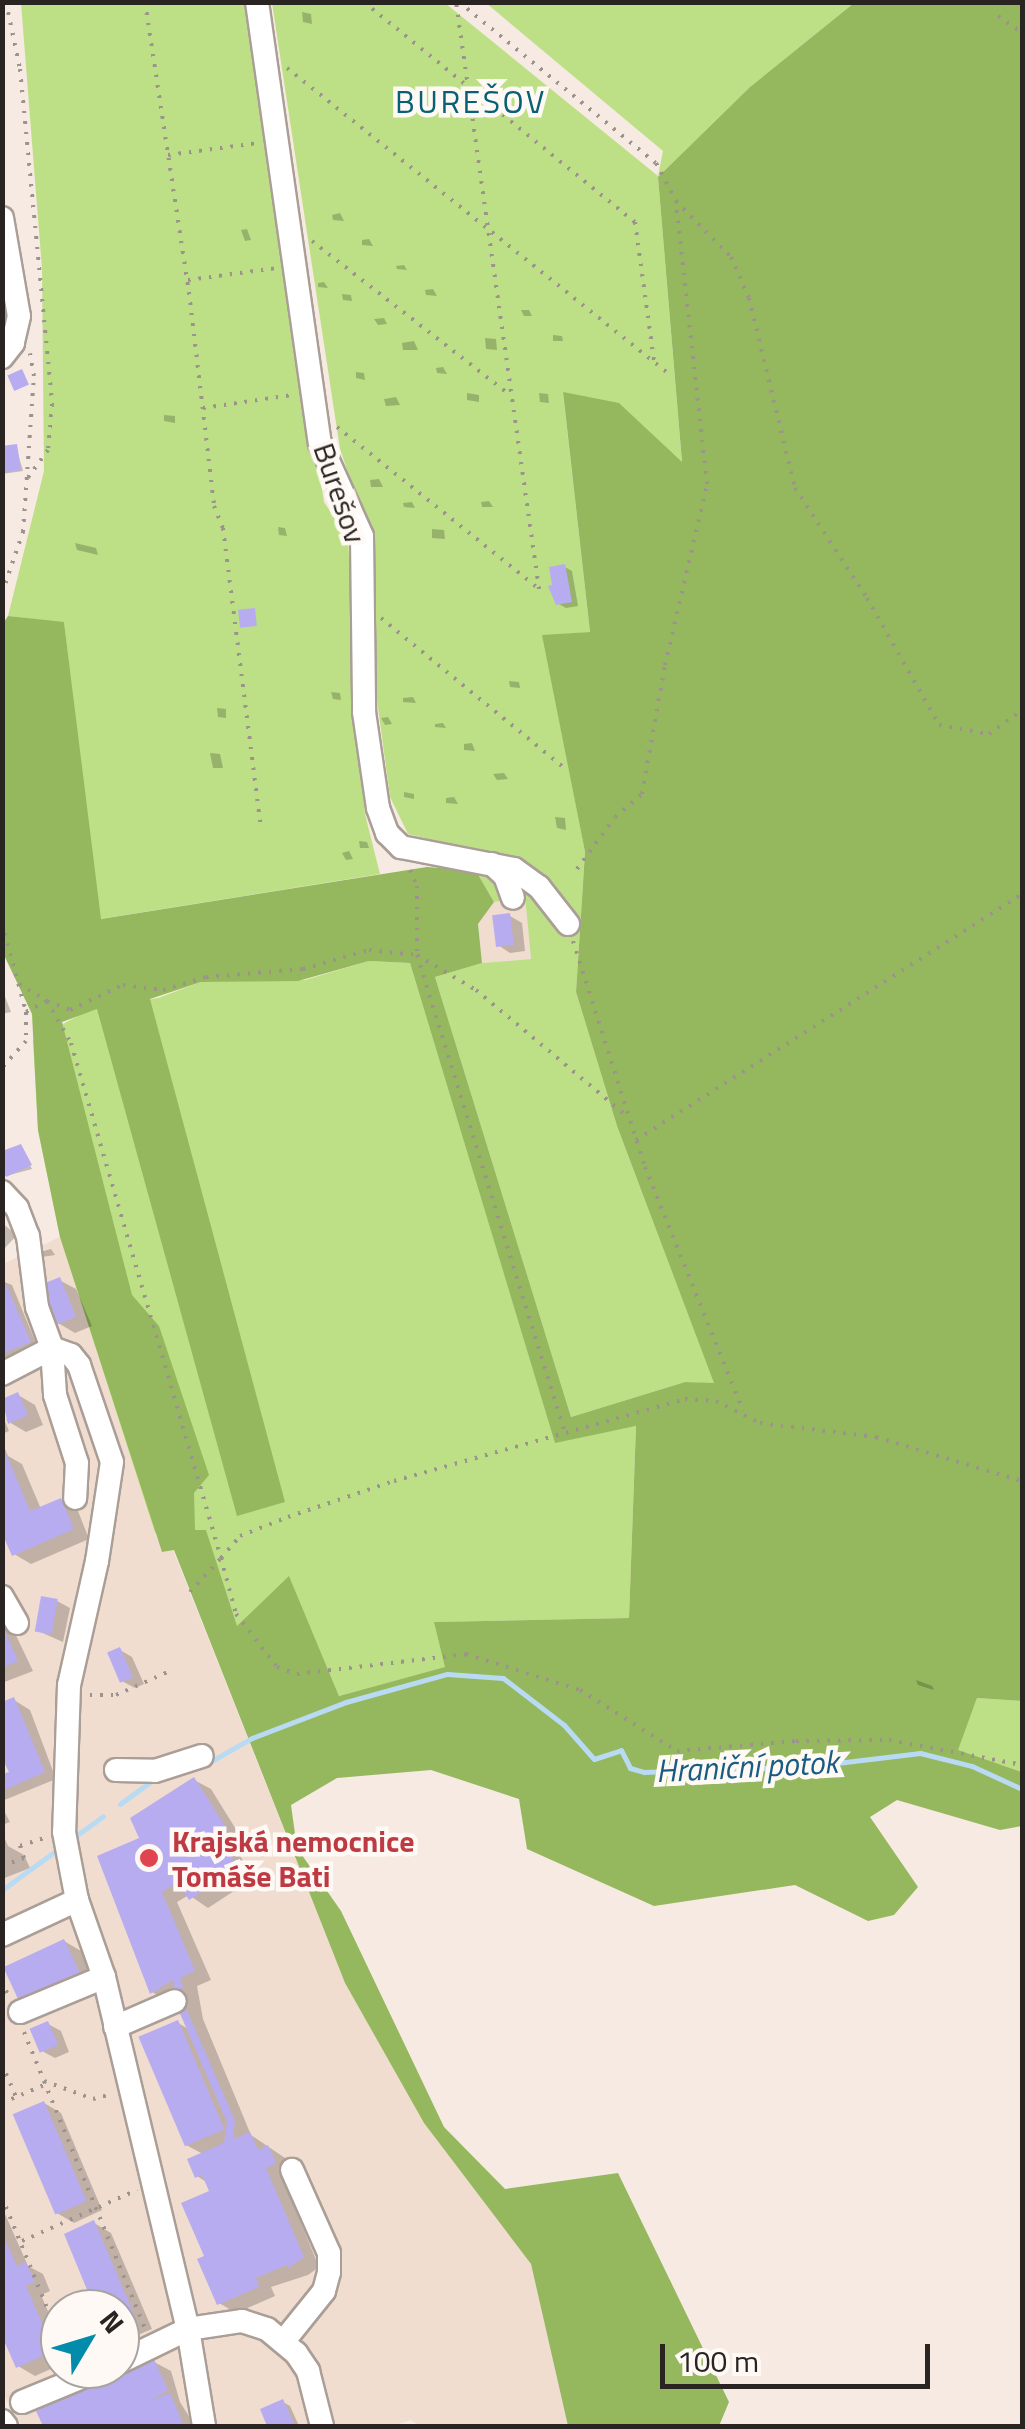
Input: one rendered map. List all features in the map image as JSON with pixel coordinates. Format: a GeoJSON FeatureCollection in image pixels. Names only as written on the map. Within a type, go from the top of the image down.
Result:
{"type":"FeatureCollection","features":[{"type":"Feature","properties":{"kind":"street","name":"Burešov"},"geometry":{"type":"LineString","coordinates":[[257,2],[314,401],[331,475],[362,536],[364,712],[378,808],[387,833],[401,847]]}},
{"type":"Feature","properties":{"kind":"street"},"geometry":{"type":"LineString","coordinates":[[2,218],[20,316],[8,350]]}},
{"type":"Feature","properties":{"kind":"street"},"geometry":{"type":"LineString","coordinates":[[401,847],[514,868],[539,887],[568,924]]}},
{"type":"Feature","properties":{"kind":"street"},"geometry":{"type":"LineString","coordinates":[[492,864],[505,876],[512,898]]}},
{"type":"Feature","properties":{"kind":"street"},"geometry":{"type":"LineString","coordinates":[[2,1192],[22,1216],[37,1307],[52,1348],[56,1395],[77,1464],[75,1498]]}},
{"type":"Feature","properties":{"kind":"street"},"geometry":{"type":"LineString","coordinates":[[2,1374],[52,1348],[71,1354],[79,1364],[112,1462],[97,1561],[69,1685],[64,1832],[77,1900],[104,1977],[150,2184],[188,2329],[204,2426]]}},
{"type":"Feature","properties":{"kind":"street"},"geometry":{"type":"LineString","coordinates":[[2,1597],[18,1623]]}},
{"type":"Feature","properties":{"kind":"street"},"geometry":{"type":"LineString","coordinates":[[116,1770],[155,1771],[202,1756]]}},
{"type":"Feature","properties":{"kind":"street"},"geometry":{"type":"LineString","coordinates":[[2,1935],[77,1900]]}},
{"type":"Feature","properties":{"kind":"street"},"geometry":{"type":"LineString","coordinates":[[18,2015],[104,1977]]}},
{"type":"Feature","properties":{"kind":"street"},"geometry":{"type":"LineString","coordinates":[[115,2027],[175,2001]]}},
{"type":"Feature","properties":{"kind":"street"},"geometry":{"type":"LineString","coordinates":[[283,2342],[324,2291],[329,2272],[329,2253],[292,2170]]}},
{"type":"Feature","properties":{"kind":"street"},"geometry":{"type":"LineString","coordinates":[[140,2354],[188,2329],[242,2320],[267,2329],[308,2372],[322,2426]]}},
{"type":"Feature","properties":{"kind":"street"},"geometry":{"type":"LineString","coordinates":[[22,2402],[54,2389]]}},
{"type":"Feature","properties":{"kind":"path"},"geometry":{"type":"LineString","coordinates":[[6,2],[20,69],[52,404],[48,450],[28,478]]}},
{"type":"Feature","properties":{"kind":"path"},"geometry":{"type":"LineString","coordinates":[[145,2],[188,280],[214,506],[223,528],[261,830]]}},
{"type":"Feature","properties":{"kind":"path"},"geometry":{"type":"LineString","coordinates":[[364,2],[635,222],[654,361]]}},
{"type":"Feature","properties":{"kind":"path"},"geometry":{"type":"LineString","coordinates":[[203,408],[314,401],[538,589],[458,2]]}},
{"type":"Feature","properties":{"kind":"path"},"geometry":{"type":"LineString","coordinates":[[458,2],[656,163],[676,202],[731,257],[748,298],[795,488],[867,598],[940,725],[989,734],[1022,710]]}},
{"type":"Feature","properties":{"kind":"path"},"geometry":{"type":"LineString","coordinates":[[998,16],[1022,33]]}},
{"type":"Feature","properties":{"kind":"path"},"geometry":{"type":"LineString","coordinates":[[264,50],[667,372]]}},
{"type":"Feature","properties":{"kind":"path"},"geometry":{"type":"LineString","coordinates":[[168,155],[277,140]]}},
{"type":"Feature","properties":{"kind":"path"},"geometry":{"type":"LineString","coordinates":[[578,869],[615,817],[642,794],[665,665],[708,484],[676,202]]}},
{"type":"Feature","properties":{"kind":"path"},"geometry":{"type":"LineString","coordinates":[[288,223],[512,397]]}},
{"type":"Feature","properties":{"kind":"path"},"geometry":{"type":"LineString","coordinates":[[188,280],[295,265]]}},
{"type":"Feature","properties":{"kind":"path"},"geometry":{"type":"LineString","coordinates":[[2,593],[23,532],[34,376],[30,352],[8,350]]}},
{"type":"Feature","properties":{"kind":"path"},"geometry":{"type":"LineString","coordinates":[[381,618],[564,768]]}},
{"type":"Feature","properties":{"kind":"path"},"geometry":{"type":"LineString","coordinates":[[401,847],[417,886],[417,955],[565,1433]]}},
{"type":"Feature","properties":{"kind":"path"},"geometry":{"type":"LineString","coordinates":[[636,1140],[1022,894]]}},
{"type":"Feature","properties":{"kind":"path"},"geometry":{"type":"LineString","coordinates":[[2,923],[26,1012],[26,1041],[2,1068]]}},
{"type":"Feature","properties":{"kind":"path"},"geometry":{"type":"LineString","coordinates":[[568,924],[636,1140],[743,1411]]}},
{"type":"Feature","properties":{"kind":"path"},"geometry":{"type":"LineString","coordinates":[[19,984],[70,1010],[123,985],[163,990],[206,977],[303,969],[368,950],[417,955],[476,990],[564,1059],[629,1118]]}},
{"type":"Feature","properties":{"kind":"path"},"geometry":{"type":"LineString","coordinates":[[26,1012],[46,1001]]}},
{"type":"Feature","properties":{"kind":"path"},"geometry":{"type":"LineString","coordinates":[[46,1001],[71,1043],[236,1614],[278,1667],[297,1674],[466,1654],[580,1690],[677,1751],[796,1741],[889,1740],[1022,1764]]}},
{"type":"Feature","properties":{"kind":"path"},"geometry":{"type":"LineString","coordinates":[[190,1592],[240,1536],[394,1482],[685,1399],[716,1401],[743,1411],[760,1423],[876,1437],[1022,1481]]}},
{"type":"Feature","properties":{"kind":"path"},"geometry":{"type":"LineString","coordinates":[[69,1685],[90,1695],[116,1695],[170,1671]]}},
{"type":"Feature","properties":{"kind":"path"},"geometry":{"type":"LineString","coordinates":[[2,1866],[24,1858],[20,1846],[64,1832]]}},
{"type":"Feature","properties":{"kind":"path"},"geometry":{"type":"LineString","coordinates":[[2,1981],[153,2348]]}},
{"type":"Feature","properties":{"kind":"path"},"geometry":{"type":"LineString","coordinates":[[2,2064],[16,2099]]}},
{"type":"Feature","properties":{"kind":"path"},"geometry":{"type":"LineString","coordinates":[[2,2103],[45,2083],[94,2099],[129,2090]]}},
{"type":"Feature","properties":{"kind":"path"},"geometry":{"type":"LineString","coordinates":[[20,2242],[150,2184]]}},
{"type":"Feature","properties":{"kind":"path"},"geometry":{"type":"LineString","coordinates":[[2,2197],[40,2291]]}},
{"type":"Feature","properties":{"kind":"shaded area"},"geometry":{"type":"Polygon","coordinates":[[[525,895],[531,959],[482,963],[478,924],[494,902],[525,895]]]}},
{"type":"Feature","properties":{"kind":"shaded area","name":"Krajská nemocnice Tomáše Bati"},"geometry":{"type":"Polygon","coordinates":[[[60,1237],[155,1533],[163,1552],[173,1550],[345,1983],[424,2123],[531,2264],[568,2426],[420,2426],[411,2420],[393,2426],[22,2426],[3,2394],[3,1264],[60,1237]]]}},
{"type":"Feature","properties":{"kind":"green space"},"geometry":{"type":"Polygon","coordinates":[[[21,3],[248,3],[324,502],[348,538],[365,814],[380,874],[100,919],[64,623],[8,616],[44,471],[42,269],[21,3]]]}},
{"type":"Feature","properties":{"kind":"green space"},"geometry":{"type":"Polygon","coordinates":[[[272,3],[445,3],[658,176],[663,151],[486,3],[854,3],[750,87],[658,177],[682,463],[619,404],[563,393],[590,632],[543,636],[585,852],[576,992],[617,1126],[715,1384],[685,1382],[571,1417],[435,977],[482,963],[531,959],[525,896],[494,902],[476,871],[497,856],[408,834],[390,797],[373,670],[369,534],[340,449],[272,3]]]}},
{"type":"Feature","properties":{"kind":"green space"},"geometry":{"type":"Polygon","coordinates":[[[854,3],[1022,3],[1022,1701],[977,1698],[958,1750],[1022,1772],[1022,1826],[1000,1830],[897,1800],[870,1817],[918,1887],[894,1915],[868,1921],[795,1885],[654,1906],[527,1849],[519,1799],[431,1770],[337,1778],[291,1805],[297,1848],[341,1911],[444,2127],[505,2189],[618,2173],[729,2402],[719,2426],[568,2426],[531,2264],[424,2123],[345,1983],[174,1550],[162,1552],[60,1237],[38,1130],[32,1014],[3,953],[2,625],[8,616],[64,622],[101,919],[427,867],[476,871],[494,902],[478,924],[482,963],[435,977],[571,1417],[685,1382],[714,1383],[617,1126],[576,992],[585,852],[542,635],[590,632],[563,392],[619,403],[682,462],[658,177],[750,87],[854,3]],[[369,961],[298,981],[201,982],[150,999],[285,1502],[237,1516],[97,1009],[62,1022],[132,1295],[159,1326],[209,1475],[194,1493],[195,1530],[206,1530],[237,1626],[289,1576],[339,1696],[445,1667],[434,1622],[629,1618],[636,1426],[555,1443],[410,963],[369,961]]]}},
{"type":"Feature","properties":{"kind":"green space"},"geometry":{"type":"Polygon","coordinates":[[[369,961],[410,963],[555,1442],[636,1426],[629,1618],[435,1622],[446,1667],[339,1696],[289,1577],[237,1627],[206,1531],[155,1533],[60,1237],[38,1130],[33,1040],[89,1010],[158,998],[201,982],[305,980],[369,961]]]}},
{"type":"Feature","properties":{"kind":"green space"},"geometry":{"type":"Polygon","coordinates":[[[977,1698],[1022,1701],[1022,1772],[957,1751],[977,1698]]]}},
{"type":"Feature","properties":{"kind":"building"},"geometry":{"type":"Polygon","coordinates":[[[22,369],[29,385],[14,391],[7,376],[22,369]]]}},
{"type":"Feature","properties":{"kind":"building"},"geometry":{"type":"Polygon","coordinates":[[[17,444],[21,470],[2,473],[2,446],[17,444]]]}},
{"type":"Feature","properties":{"kind":"building"},"geometry":{"type":"Polygon","coordinates":[[[565,564],[572,602],[556,605],[548,586],[552,585],[549,567],[565,564]]]}},
{"type":"Feature","properties":{"kind":"building"},"geometry":{"type":"Polygon","coordinates":[[[255,608],[257,626],[240,628],[238,610],[255,608]]]}},
{"type":"Feature","properties":{"kind":"building"},"geometry":{"type":"Polygon","coordinates":[[[510,913],[514,945],[496,947],[492,915],[510,913]]]}},
{"type":"Feature","properties":{"kind":"building"},"geometry":{"type":"Polygon","coordinates":[[[21,1144],[32,1165],[6,1177],[2,1151],[21,1144]]]}},
{"type":"Feature","properties":{"kind":"building"},"geometry":{"type":"Polygon","coordinates":[[[2,1275],[31,1342],[2,1354],[2,1275]]]}},
{"type":"Feature","properties":{"kind":"building"},"geometry":{"type":"Polygon","coordinates":[[[60,1277],[76,1317],[56,1325],[40,1285],[60,1277]]]}},
{"type":"Feature","properties":{"kind":"building"},"geometry":{"type":"Polygon","coordinates":[[[18,1392],[28,1415],[8,1424],[2,1399],[18,1392]]]}},
{"type":"Feature","properties":{"kind":"building"},"geometry":{"type":"Polygon","coordinates":[[[5,1451],[30,1511],[61,1498],[74,1529],[12,1556],[2,1533],[5,1451]]]}},
{"type":"Feature","properties":{"kind":"building"},"geometry":{"type":"Polygon","coordinates":[[[41,1596],[58,1599],[51,1634],[35,1631],[41,1596]]]}},
{"type":"Feature","properties":{"kind":"building"},"geometry":{"type":"Polygon","coordinates":[[[2,1625],[18,1661],[2,1668],[2,1625]]]}},
{"type":"Feature","properties":{"kind":"building"},"geometry":{"type":"Polygon","coordinates":[[[120,1647],[133,1677],[120,1683],[107,1652],[120,1647]]]}},
{"type":"Feature","properties":{"kind":"building"},"geometry":{"type":"Polygon","coordinates":[[[14,1697],[45,1772],[2,1791],[2,1774],[9,1772],[2,1758],[2,1702],[14,1697]]]}},
{"type":"Feature","properties":{"kind":"building"},"geometry":{"type":"Polygon","coordinates":[[[194,1777],[227,1829],[217,1835],[239,1868],[189,1900],[178,1882],[162,1892],[195,1971],[181,1977],[186,2008],[235,2121],[233,2139],[250,2132],[258,2150],[268,2145],[276,2163],[266,2168],[304,2257],[288,2268],[287,2265],[256,2278],[259,2287],[217,2305],[197,2259],[204,2256],[181,2203],[209,2191],[202,2175],[195,2178],[187,2159],[224,2143],[227,2122],[178,2009],[173,1980],[150,1994],[97,1856],[139,1838],[130,1818],[194,1777]]]}},
{"type":"Feature","properties":{"kind":"building"},"geometry":{"type":"Polygon","coordinates":[[[64,1939],[81,1976],[21,2004],[3,1967],[64,1939]]]}},
{"type":"Feature","properties":{"kind":"building"},"geometry":{"type":"Polygon","coordinates":[[[178,2020],[224,2130],[185,2146],[138,2037],[178,2020]]]}},
{"type":"Feature","properties":{"kind":"building"},"geometry":{"type":"Polygon","coordinates":[[[48,2021],[58,2045],[40,2053],[30,2029],[48,2021]]]}},
{"type":"Feature","properties":{"kind":"building"},"geometry":{"type":"Polygon","coordinates":[[[44,2101],[87,2201],[55,2215],[13,2114],[44,2101]]]}},
{"type":"Feature","properties":{"kind":"building"},"geometry":{"type":"Polygon","coordinates":[[[94,2220],[123,2289],[87,2289],[64,2234],[94,2220]]]}},
{"type":"Feature","properties":{"kind":"building"},"geometry":{"type":"Polygon","coordinates":[[[2,2233],[17,2266],[26,2262],[35,2282],[26,2286],[40,2318],[40,2357],[16,2368],[2,2336],[2,2233]]]}},
{"type":"Feature","properties":{"kind":"building"},"geometry":{"type":"Polygon","coordinates":[[[154,2359],[168,2390],[150,2401],[170,2393],[184,2426],[43,2426],[35,2409],[83,2389],[140,2389],[140,2365],[154,2359]]]}},
{"type":"Feature","properties":{"kind":"building"},"geometry":{"type":"Polygon","coordinates":[[[283,2399],[295,2426],[267,2426],[260,2409],[283,2399]]]}},
{"type":"Feature","properties":{"kind":"waterway","name":"Hraniční potok"},"geometry":{"type":"LineString","coordinates":[[206,1764],[252,1738],[346,1702],[447,1674],[503,1678],[564,1725],[594,1759],[621,1750],[630,1768],[644,1772],[812,1766],[920,1753],[972,1766],[1022,1789]]}},
{"type":"Feature","properties":{"kind":"waterway","name":"Hraniční potok"},"geometry":{"type":"LineString","coordinates":[[120,1804],[154,1779]]}},
{"type":"Feature","properties":{"kind":"waterway","name":"Hraniční potok"},"geometry":{"type":"LineString","coordinates":[[73,1838],[103,1816]]}},
{"type":"Feature","properties":{"kind":"waterway","name":"Hraniční potok"},"geometry":{"type":"LineString","coordinates":[[2,1890],[54,1852]]}},
{"type":"Feature","properties":{"kind":"place","name":"Krajská nemocnice Tomáše Bati"},"geometry":{"type":"Point","coordinates":[149,1858]}},
{"type":"Feature","properties":{"kind":"district","name":"BUREŠOV"},"geometry":{"type":"Point","coordinates":[471,101]}}]}
